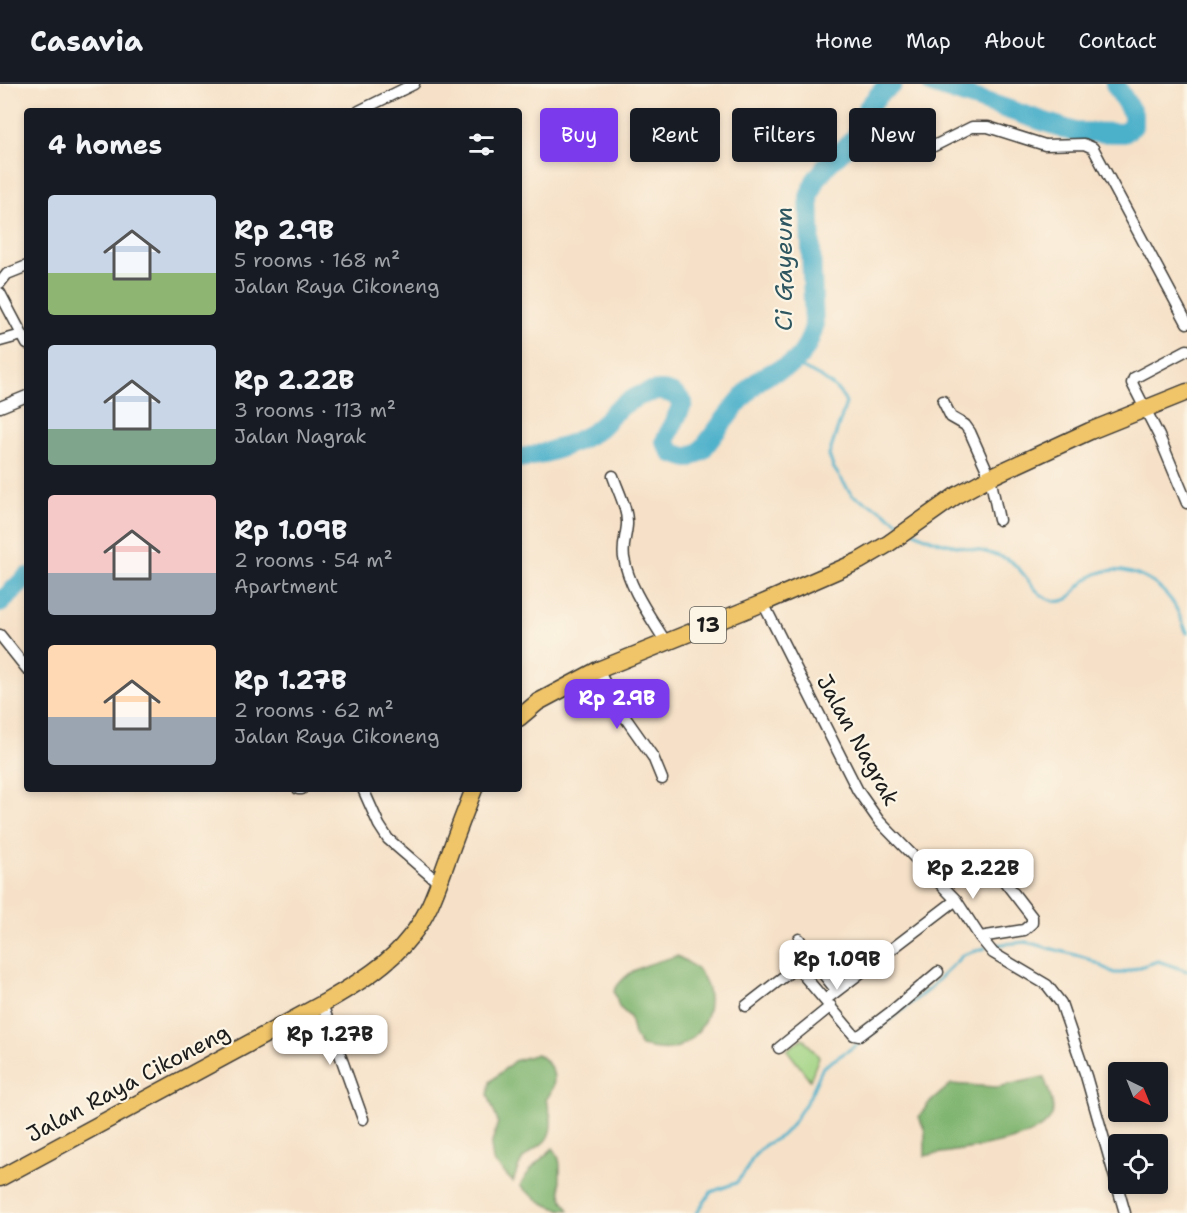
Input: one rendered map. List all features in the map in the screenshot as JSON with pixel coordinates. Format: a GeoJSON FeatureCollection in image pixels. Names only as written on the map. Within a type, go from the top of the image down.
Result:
{"type":"FeatureCollection","features":[{"type":"Feature","properties":{"kind":"highway","name":"13"},"geometry":{"type":"LineString","coordinates":[[522,715],[538,702],[598,670],[859,561],[899,537],[957,495],[990,477],[1090,430],[1187,392]]}},
{"type":"Feature","properties":{"kind":"highway","name":"Jalan Raya Cikoneng"},"geometry":{"type":"LineString","coordinates":[[0,1178],[322,1004],[372,973],[400,949],[422,921],[439,883],[473,792]]}},
{"type":"Feature","properties":{"kind":"street"},"geometry":{"type":"LineString","coordinates":[[365,108],[414,84]]}},
{"type":"Feature","properties":{"kind":"street"},"geometry":{"type":"LineString","coordinates":[[936,145],[972,127],[988,127],[1045,145],[1084,144],[1093,148],[1187,323]]}},
{"type":"Feature","properties":{"kind":"street"},"geometry":{"type":"LineString","coordinates":[[0,283],[7,274],[24,267]]}},
{"type":"Feature","properties":{"kind":"street"},"geometry":{"type":"LineString","coordinates":[[0,292],[24,340],[0,341]]}},
{"type":"Feature","properties":{"kind":"street"},"geometry":{"type":"LineString","coordinates":[[1187,350],[1132,380],[1187,503]]}},
{"type":"Feature","properties":{"kind":"street"},"geometry":{"type":"LineString","coordinates":[[0,407],[24,397]]}},
{"type":"Feature","properties":{"kind":"street"},"geometry":{"type":"LineString","coordinates":[[943,401],[951,417],[965,425],[970,432],[990,477],[999,520]]}},
{"type":"Feature","properties":{"kind":"street"},"geometry":{"type":"LineString","coordinates":[[613,476],[626,513],[627,526],[623,556],[628,574],[665,641]]}},
{"type":"Feature","properties":{"kind":"street","name":"Jalan Nagrak"},"geometry":{"type":"LineString","coordinates":[[763,603],[858,790],[879,821],[956,900],[980,937],[993,952],[1047,985],[1060,1003],[1086,1076],[1125,1213]]}},
{"type":"Feature","properties":{"kind":"street"},"geometry":{"type":"LineString","coordinates":[[0,635],[24,665]]}},
{"type":"Feature","properties":{"kind":"street"},"geometry":{"type":"LineString","coordinates":[[598,670],[617,706],[653,757],[662,779]]}},
{"type":"Feature","properties":{"kind":"street"},"geometry":{"type":"LineString","coordinates":[[364,792],[388,839],[439,883]]}},
{"type":"Feature","properties":{"kind":"street"},"geometry":{"type":"LineString","coordinates":[[980,937],[1024,930],[1032,923],[1032,917],[998,873]]}},
{"type":"Feature","properties":{"kind":"street"},"geometry":{"type":"LineString","coordinates":[[779,1048],[828,1003],[836,990],[956,900]]}},
{"type":"Feature","properties":{"kind":"street"},"geometry":{"type":"LineString","coordinates":[[799,939],[812,960],[836,990]]}},
{"type":"Feature","properties":{"kind":"street"},"geometry":{"type":"LineString","coordinates":[[746,1006],[791,971],[800,971],[812,960]]}},
{"type":"Feature","properties":{"kind":"street"},"geometry":{"type":"LineString","coordinates":[[800,971],[854,1035],[859,1036],[938,972]]}},
{"type":"Feature","properties":{"kind":"street"},"geometry":{"type":"LineString","coordinates":[[322,1004],[363,1119]]}},
{"type":"Feature","properties":{"kind":"green space"},"geometry":{"type":"Polygon","coordinates":[[[677,956],[697,969],[705,981],[709,1000],[705,1019],[694,1036],[678,1047],[655,1049],[641,1046],[634,1035],[630,1017],[619,1007],[614,991],[619,983],[633,971],[677,956]]]}},
{"type":"Feature","properties":{"kind":"green space"},"geometry":{"type":"Polygon","coordinates":[[[803,1038],[819,1057],[810,1080],[787,1050],[803,1038]]]}},
{"type":"Feature","properties":{"kind":"green space"},"geometry":{"type":"Polygon","coordinates":[[[537,1054],[548,1064],[554,1075],[553,1087],[546,1100],[551,1117],[550,1131],[545,1141],[523,1159],[513,1182],[493,1161],[491,1146],[498,1122],[488,1095],[490,1082],[514,1061],[537,1054]]]}},
{"type":"Feature","properties":{"kind":"green space"},"geometry":{"type":"Polygon","coordinates":[[[1044,1077],[1053,1109],[1049,1121],[1037,1130],[999,1143],[925,1156],[925,1131],[919,1117],[928,1104],[951,1084],[997,1087],[1044,1077]]]}},
{"type":"Feature","properties":{"kind":"green space"},"geometry":{"type":"Polygon","coordinates":[[[553,1148],[560,1165],[560,1191],[569,1210],[549,1206],[520,1186],[531,1170],[553,1148]]]}},
{"type":"Feature","properties":{"kind":"waterway","name":"Ci Gayeum"},"geometry":{"type":"LineString","coordinates":[[522,458],[558,449],[577,441],[597,430],[614,412],[630,400],[649,392],[658,391],[676,396],[683,403],[665,441],[672,453],[688,458],[701,451],[757,382],[797,360],[814,326],[809,197],[815,181],[827,165],[856,137],[867,109],[881,92],[893,84]]}},
{"type":"Feature","properties":{"kind":"waterway","name":"Ci Gayeum"},"geometry":{"type":"LineString","coordinates":[[932,84],[1075,132],[1124,133],[1133,126],[1133,114],[1115,84]]}},
{"type":"Feature","properties":{"kind":"waterway"},"geometry":{"type":"LineString","coordinates":[[792,363],[837,389],[846,403],[829,455],[833,467],[852,495],[878,508],[904,526]]}},
{"type":"Feature","properties":{"kind":"waterway"},"geometry":{"type":"LineString","coordinates":[[915,532],[938,542],[1007,559],[1014,563],[1040,594],[1054,601],[1068,599],[1094,575],[1105,571],[1130,572],[1153,583],[1163,591],[1178,611],[1187,633]]}},
{"type":"Feature","properties":{"kind":"waterway","name":"Ci Gayeum"},"geometry":{"type":"LineString","coordinates":[[0,603],[24,580]]}},
{"type":"Feature","properties":{"kind":"waterway"},"geometry":{"type":"LineString","coordinates":[[993,945],[1026,942],[1087,958],[1114,973],[1122,973],[1158,961],[1187,971]]}},
{"type":"Feature","properties":{"kind":"waterway"},"geometry":{"type":"LineString","coordinates":[[697,1213],[711,1192],[736,1183],[754,1156],[791,1126],[809,1098],[823,1067],[867,1038],[929,989],[963,955],[985,948]]}}]}
